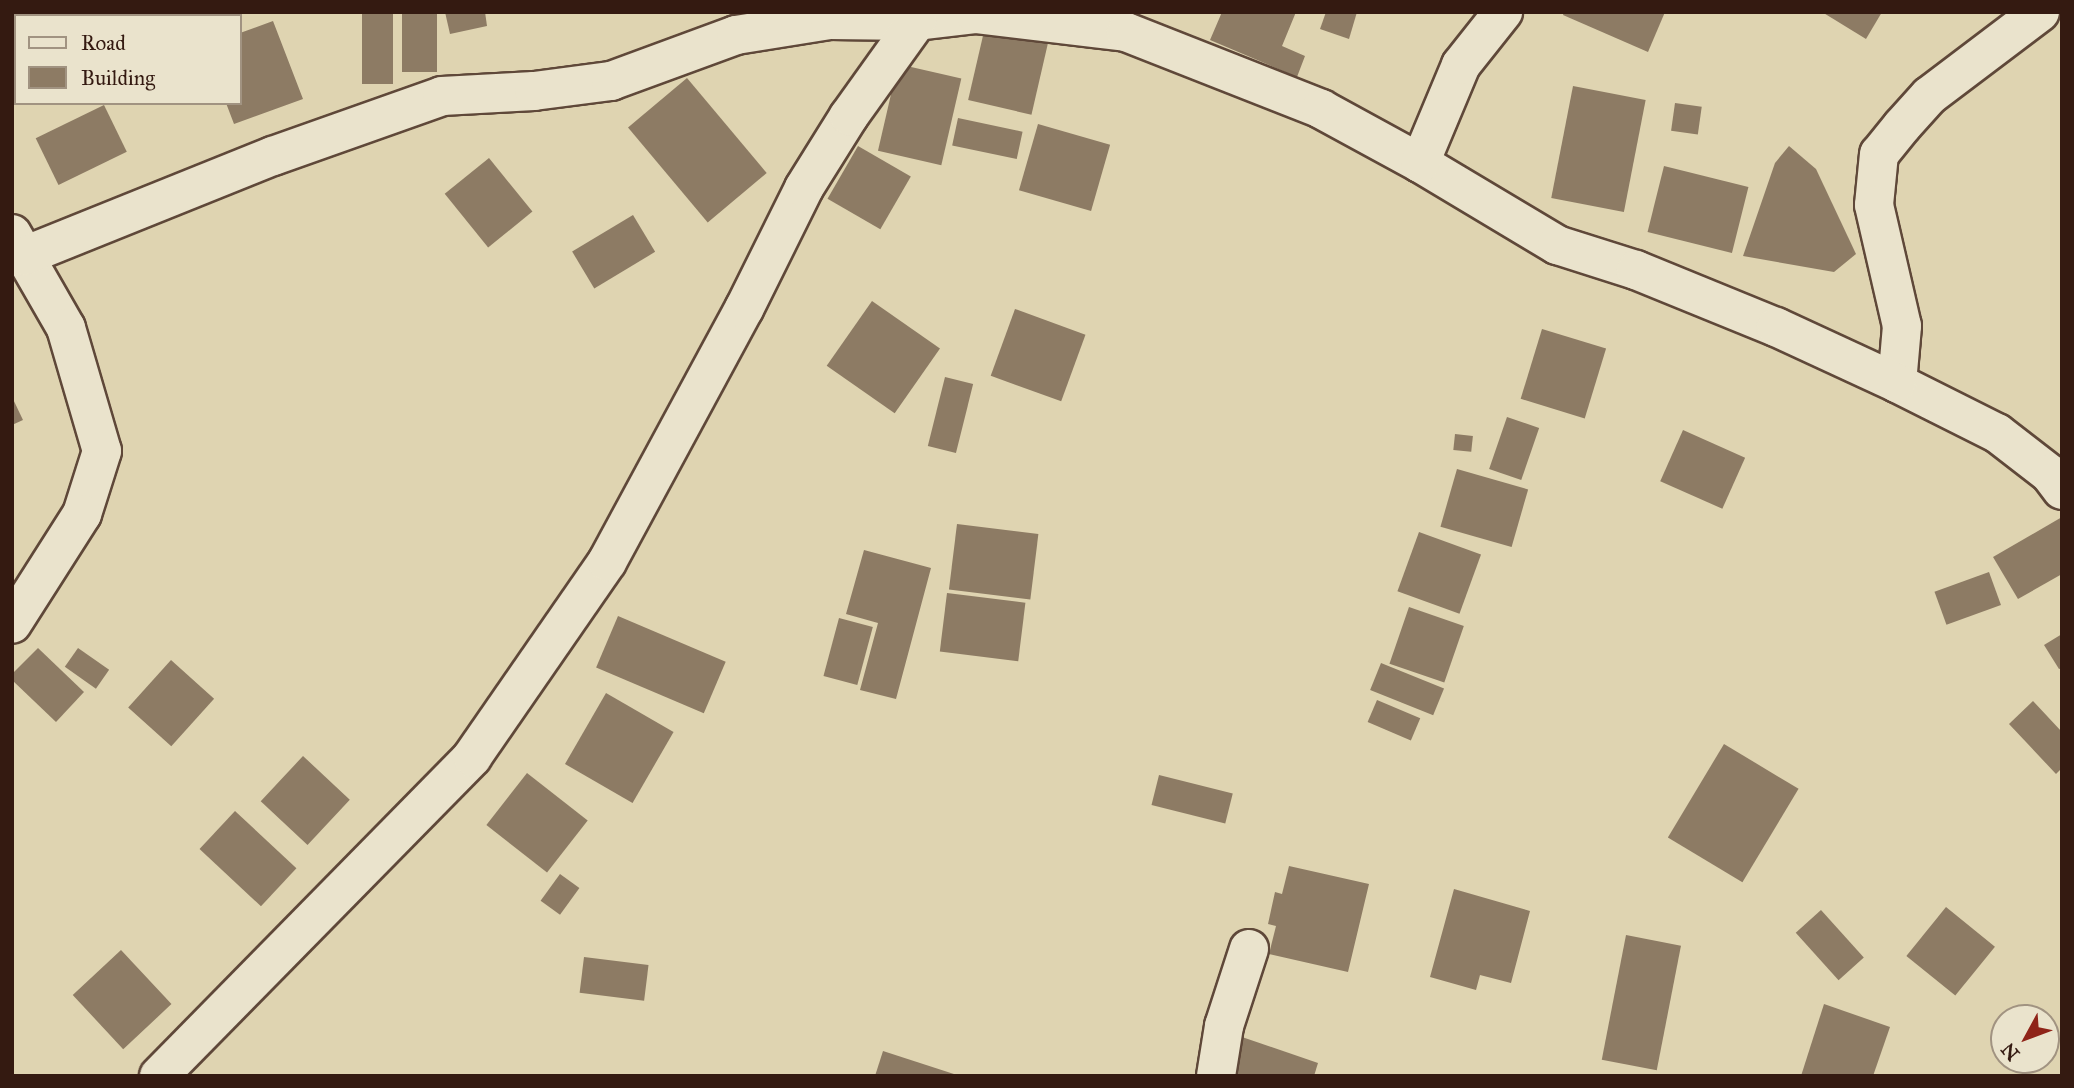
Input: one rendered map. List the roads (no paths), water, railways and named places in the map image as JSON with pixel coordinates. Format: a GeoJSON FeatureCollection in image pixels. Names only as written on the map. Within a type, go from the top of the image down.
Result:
{"type":"FeatureCollection","features":[{"type":"Feature","properties":{"kind":"street"},"geometry":{"type":"LineString","coordinates":[[1420,163],[1461,65],[1503,12]]}},
{"type":"Feature","properties":{"kind":"street"},"geometry":{"type":"LineString","coordinates":[[1897,383],[1902,326],[1874,205],[1879,154],[1929,96],[2040,12]]}},
{"type":"Feature","properties":{"kind":"street"},"geometry":{"type":"LineString","coordinates":[[12,624],[82,514],[102,451],[66,328],[18,245],[442,96],[534,91],[611,81],[736,35],[792,24],[857,16],[917,21],[975,14],[1086,20],[1126,32],[1308,104],[1420,163],[1557,245],[1636,270],[1765,322],[1897,383],[1997,433],[2050,474],[2062,490]]}},
{"type":"Feature","properties":{"kind":"street"},"geometry":{"type":"LineString","coordinates":[[159,1076],[472,757],[607,562],[744,309],[804,188],[849,116],[917,21]]}},
{"type":"Feature","properties":{"kind":"street"},"geometry":{"type":"LineString","coordinates":[[1216,1076],[1224,1026],[1249,948]]}}]}
